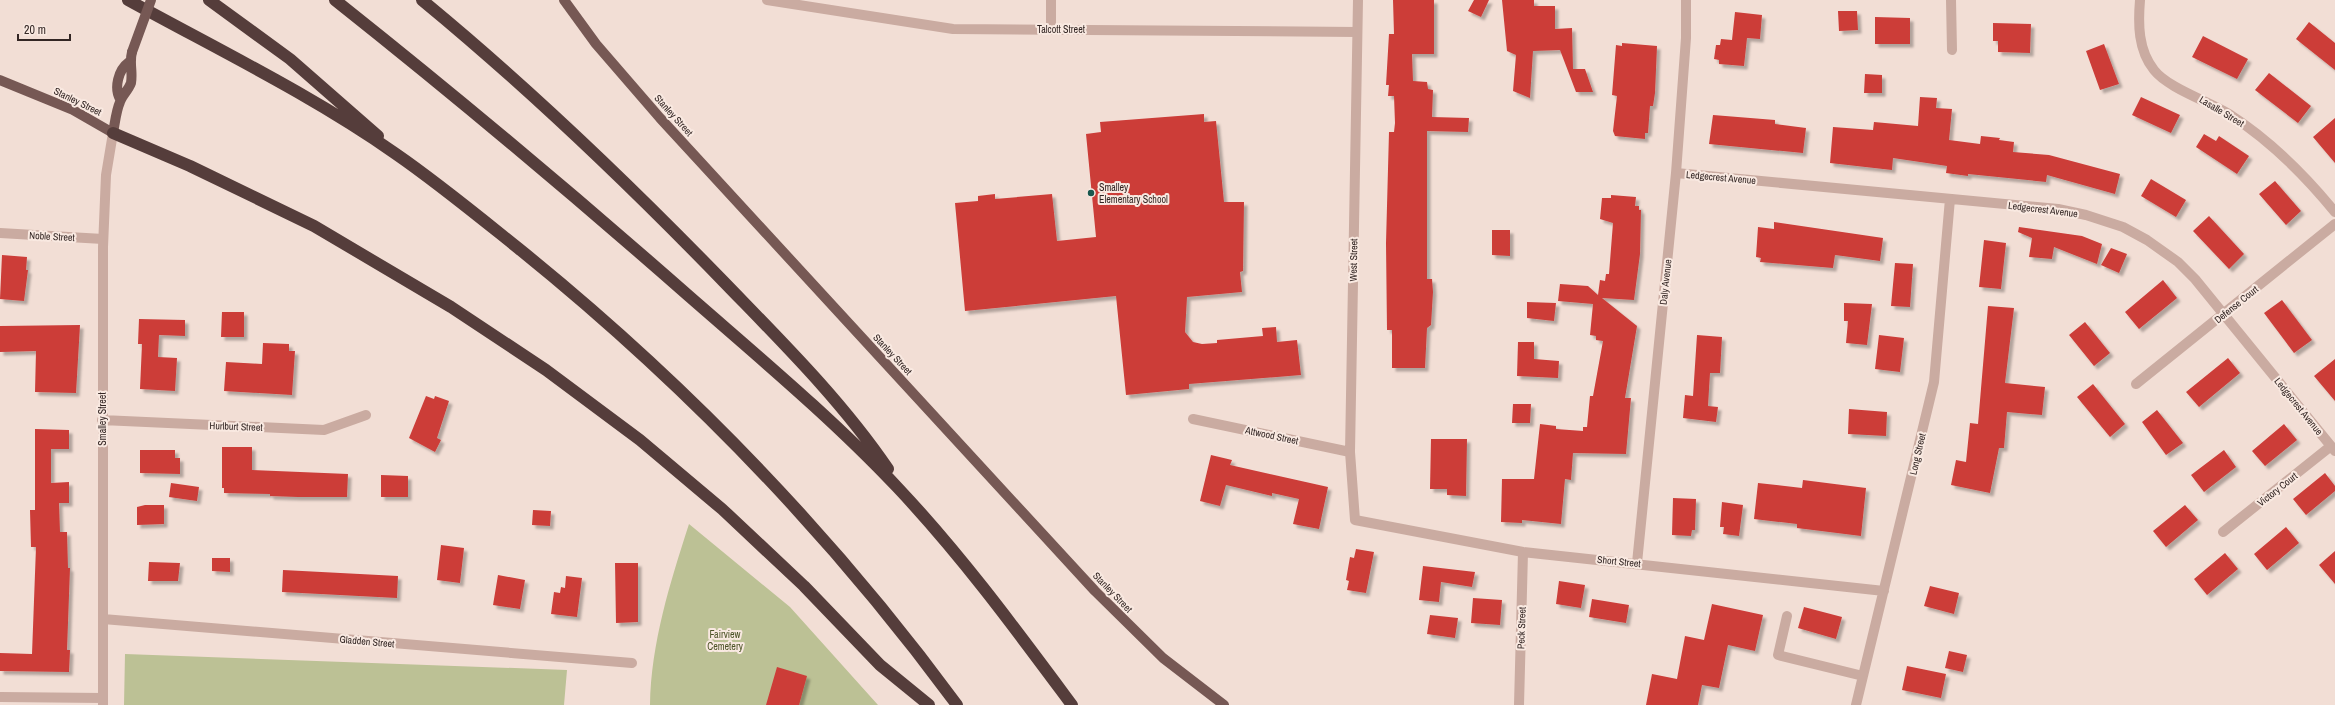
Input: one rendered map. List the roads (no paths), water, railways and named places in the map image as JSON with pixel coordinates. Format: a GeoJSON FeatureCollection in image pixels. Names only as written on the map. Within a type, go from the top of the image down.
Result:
{"type":"FeatureCollection","features":[{"type":"Feature","properties":{"kind":"highway"},"geometry":{"type":"LineString","coordinates":[[128,0],[310,101],[397,154],[479,217],[587,306],[737,447],[789,501],[868,592],[958,705]]}},
{"type":"Feature","properties":{"kind":"highway"},"geometry":{"type":"LineString","coordinates":[[210,0],[308,74],[363,121],[397,154]]}},
{"type":"Feature","properties":{"kind":"highway"},"geometry":{"type":"LineString","coordinates":[[334,0],[470,108],[577,198],[803,397],[905,495]]}},
{"type":"Feature","properties":{"kind":"highway"},"geometry":{"type":"LineString","coordinates":[[422,0],[555,115],[715,273],[823,387],[867,441],[905,495],[974,578],[1072,705]]}},
{"type":"Feature","properties":{"kind":"highway"},"geometry":{"type":"LineString","coordinates":[[113,133],[196,169],[314,226],[451,307],[546,370],[640,440],[722,509],[804,586],[885,669],[929,705]]}},
{"type":"Feature","properties":{"kind":"main road","name":"Stanley Street"},"geometry":{"type":"LineString","coordinates":[[0,80],[73,110],[113,133],[120,99],[126,93],[131,82],[132,71],[129,62],[151,0]]}},
{"type":"Feature","properties":{"kind":"main road","name":"Stanley Street"},"geometry":{"type":"LineString","coordinates":[[564,0],[596,44],[665,123],[1095,591],[1164,658],[1224,705]]}},
{"type":"Feature","properties":{"kind":"street","name":"Talcott Street"},"geometry":{"type":"LineString","coordinates":[[766,0],[792,2],[954,29],[1357,32]]}},
{"type":"Feature","properties":{"kind":"street"},"geometry":{"type":"LineString","coordinates":[[1051,0],[1051,29]]}},
{"type":"Feature","properties":{"kind":"street","name":"West Street"},"geometry":{"type":"LineString","coordinates":[[1356,520],[1350,452],[1358,0]]}},
{"type":"Feature","properties":{"kind":"street","name":"Daly Avenue"},"geometry":{"type":"LineString","coordinates":[[1637,563],[1676,173],[1686,38],[1686,0]]}},
{"type":"Feature","properties":{"kind":"street"},"geometry":{"type":"LineString","coordinates":[[1951,0],[1952,50]]}},
{"type":"Feature","properties":{"kind":"street","name":"Lasalle Street"},"geometry":{"type":"LineString","coordinates":[[2140,0],[2140,37],[2147,58],[2154,71],[2171,84],[2216,106],[2264,138],[2295,166],[2335,212]]}},
{"type":"Feature","properties":{"kind":"street","name":"Smalley Street"},"geometry":{"type":"LineString","coordinates":[[103,701],[103,239],[106,175],[113,133]]}},
{"type":"Feature","properties":{"kind":"street","name":"Ledgecrest Avenue"},"geometry":{"type":"LineString","coordinates":[[1676,173],[2063,210],[2086,215],[2123,228],[2147,240],[2178,262],[2195,279],[2333,448]]}},
{"type":"Feature","properties":{"kind":"street","name":"Long Street"},"geometry":{"type":"LineString","coordinates":[[1856,705],[1934,382],[1950,199]]}},
{"type":"Feature","properties":{"kind":"street","name":"Defense Court"},"geometry":{"type":"LineString","coordinates":[[2136,384],[2335,224]]}},
{"type":"Feature","properties":{"kind":"street","name":"Noble Street"},"geometry":{"type":"LineString","coordinates":[[0,233],[103,239]]}},
{"type":"Feature","properties":{"kind":"street","name":"Hurlburt Street"},"geometry":{"type":"LineString","coordinates":[[102,420],[324,430],[366,415]]}},
{"type":"Feature","properties":{"kind":"street","name":"Attwood Street"},"geometry":{"type":"LineString","coordinates":[[1193,419],[1350,452]]}},
{"type":"Feature","properties":{"kind":"street","name":"Victory Court"},"geometry":{"type":"LineString","coordinates":[[2222,532],[2333,448]]}},
{"type":"Feature","properties":{"kind":"street","name":"Short Street"},"geometry":{"type":"LineString","coordinates":[[1356,520],[1523,552],[1884,590]]}},
{"type":"Feature","properties":{"kind":"street","name":"Peck Street"},"geometry":{"type":"LineString","coordinates":[[1519,705],[1523,552]]}},
{"type":"Feature","properties":{"kind":"street"},"geometry":{"type":"LineString","coordinates":[[1787,616],[1778,655],[1863,676]]}},
{"type":"Feature","properties":{"kind":"street","name":"Gladden Street"},"geometry":{"type":"LineString","coordinates":[[103,619],[632,663]]}},
{"type":"Feature","properties":{"kind":"street"},"geometry":{"type":"LineString","coordinates":[[0,697],[103,701]]}},
{"type":"Feature","properties":{"kind":"place","name":"Smalley Elementary School"},"geometry":{"type":"Point","coordinates":[1091,193]}},
{"type":"Feature","properties":{"kind":"park label","name":"Fairview Cemetery"},"geometry":{"type":"Point","coordinates":[725,640]}}]}
